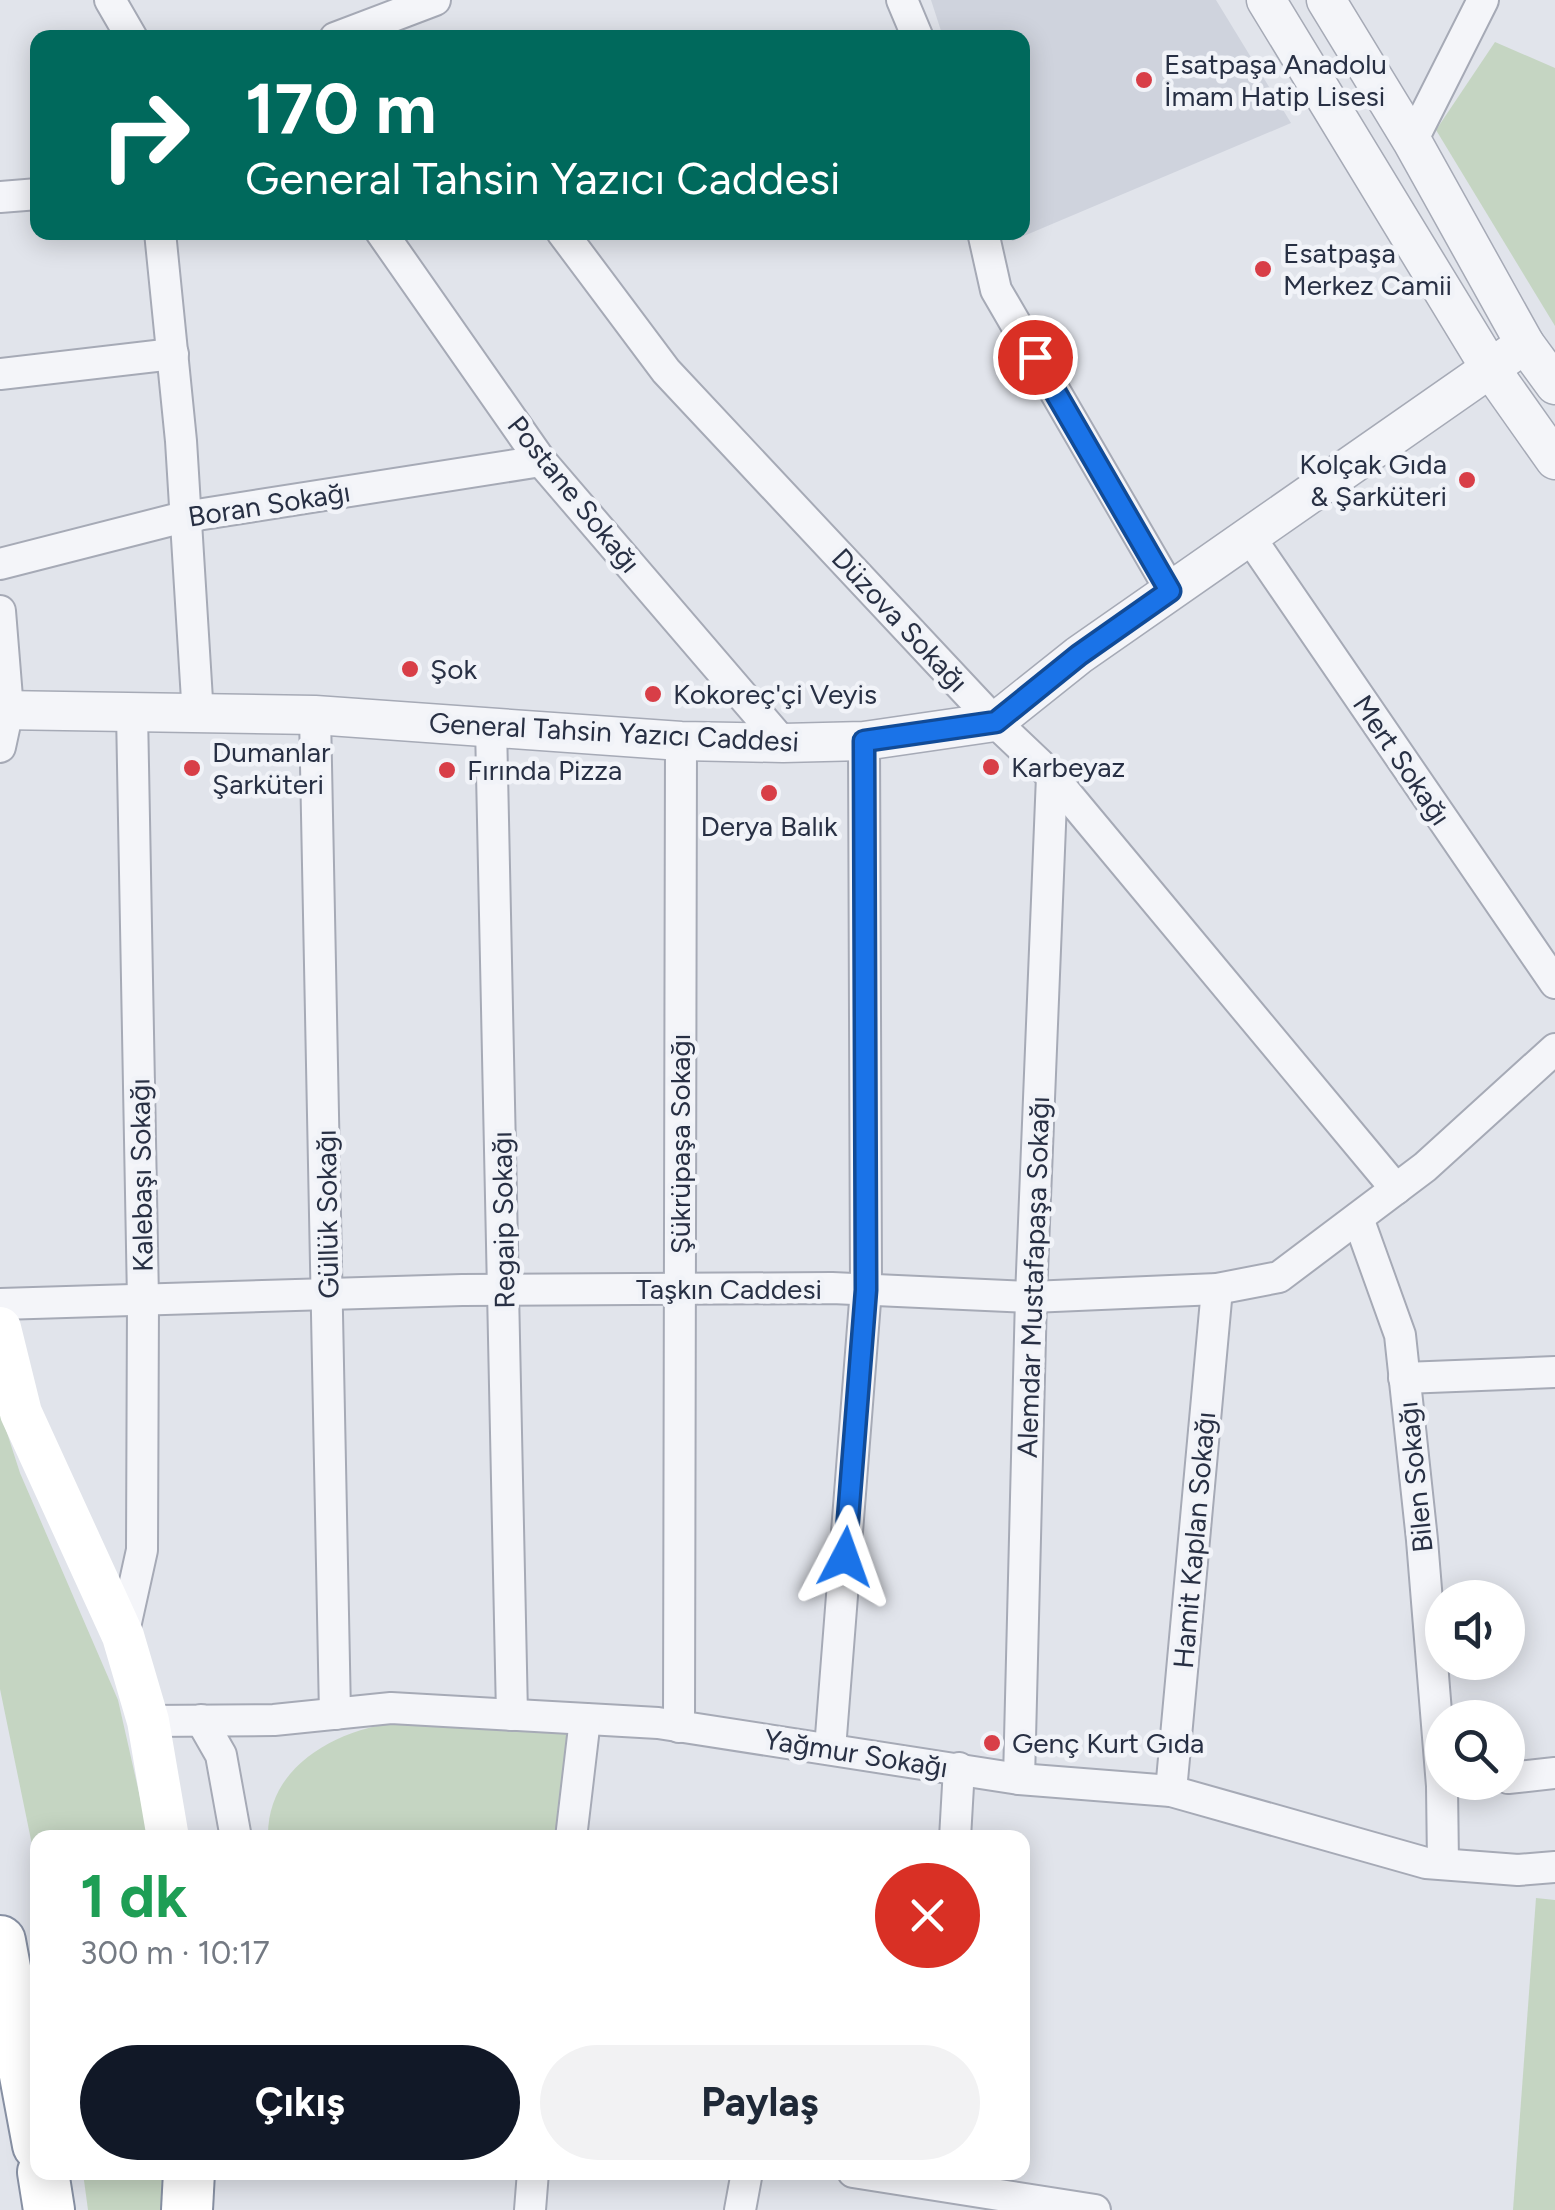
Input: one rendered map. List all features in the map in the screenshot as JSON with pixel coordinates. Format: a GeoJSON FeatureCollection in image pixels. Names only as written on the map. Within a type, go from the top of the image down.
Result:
{"type":"FeatureCollection","features":[{"type":"Feature","properties":{"kind":"highway"},"geometry":{"type":"LineString","coordinates":[[0,1941],[30,2102]]}},
{"type":"Feature","properties":{"kind":"highway"},"geometry":{"type":"LineString","coordinates":[[44,2180],[50,2210]]}},
{"type":"Feature","properties":{"kind":"highway"},"geometry":{"type":"LineString","coordinates":[[190,2210],[191,2180]]}},
{"type":"Feature","properties":{"kind":"main road"},"geometry":{"type":"LineString","coordinates":[[0,1328],[21,1414],[123,1636],[148,1721],[167,1830]]}},
{"type":"Feature","properties":{"kind":"street"},"geometry":{"type":"LineString","coordinates":[[110,0],[127,30]]}},
{"type":"Feature","properties":{"kind":"street"},"geometry":{"type":"LineString","coordinates":[[406,26],[436,0]]}},
{"type":"Feature","properties":{"kind":"street"},"geometry":{"type":"LineString","coordinates":[[902,0],[915,30]]}},
{"type":"Feature","properties":{"kind":"street"},"geometry":{"type":"LineString","coordinates":[[1266,0],[1490,368],[1555,460]]}},
{"type":"Feature","properties":{"kind":"street"},"geometry":{"type":"LineString","coordinates":[[1326,0],[1412,141],[1525,344],[1555,385]]}},
{"type":"Feature","properties":{"kind":"street"},"geometry":{"type":"LineString","coordinates":[[1412,141],[1483,0]]}},
{"type":"Feature","properties":{"kind":"street"},"geometry":{"type":"LineString","coordinates":[[0,197],[30,195]]}},
{"type":"Feature","properties":{"kind":"street"},"geometry":{"type":"LineString","coordinates":[[161,240],[173,354],[198,716]]}},
{"type":"Feature","properties":{"kind":"street","name":"Postane Sokağı"},"geometry":{"type":"LineString","coordinates":[[387,240],[542,461],[783,743]]}},
{"type":"Feature","properties":{"kind":"street","name":"Düzova Sokağı"},"geometry":{"type":"LineString","coordinates":[[568,240],[666,371],[996,722],[1052,776],[1396,1189]]}},
{"type":"Feature","properties":{"kind":"street"},"geometry":{"type":"LineString","coordinates":[[985,240],[996,290],[1170,591]]}},
{"type":"Feature","properties":{"kind":"street"},"geometry":{"type":"LineString","coordinates":[[996,722],[1079,655],[1525,344]]}},
{"type":"Feature","properties":{"kind":"street"},"geometry":{"type":"LineString","coordinates":[[0,374],[173,354]]}},
{"type":"Feature","properties":{"kind":"street","name":"Boran Sokağı"},"geometry":{"type":"LineString","coordinates":[[0,564],[184,517],[542,461]]}},
{"type":"Feature","properties":{"kind":"street","name":"Mert Sokağı"},"geometry":{"type":"LineString","coordinates":[[1249,536],[1555,983]]}},
{"type":"Feature","properties":{"kind":"street"},"geometry":{"type":"LineString","coordinates":[[0,611],[4,710],[0,747]]}},
{"type":"Feature","properties":{"kind":"street","name":"General Tahsin Yazıcı Caddesi"},"geometry":{"type":"LineString","coordinates":[[4,710],[315,715],[681,742],[864,741],[996,722]]}},
{"type":"Feature","properties":{"kind":"street","name":"Kalebaşı Sokağı"},"geometry":{"type":"LineString","coordinates":[[123,1636],[142,1550],[143,1300],[132,712]]}},
{"type":"Feature","properties":{"kind":"street","name":"Güllük Sokağı"},"geometry":{"type":"LineString","coordinates":[[315,715],[335,1714]]}},
{"type":"Feature","properties":{"kind":"street","name":"Regaip Sokağı"},"geometry":{"type":"LineString","coordinates":[[491,726],[512,1715]]}},
{"type":"Feature","properties":{"kind":"street"},"geometry":{"type":"LineString","coordinates":[[830,1749],[866,1290],[864,741]]}},
{"type":"Feature","properties":{"kind":"street","name":"Şükrüpaşa Sokağı"},"geometry":{"type":"LineString","coordinates":[[679,1726],[681,742]]}},
{"type":"Feature","properties":{"kind":"street","name":"Alemdar Mustafapaşa Sokağı"},"geometry":{"type":"LineString","coordinates":[[1019,1779],[1031,1297],[1052,776]]}},
{"type":"Feature","properties":{"kind":"street","name":"Taşkın Caddesi"},"geometry":{"type":"LineString","coordinates":[[0,1304],[505,1290],[866,1290],[1031,1297],[1217,1289],[1279,1277],[1396,1189],[1555,1049]]}},
{"type":"Feature","properties":{"kind":"street","name":"Bilen Sokağı"},"geometry":{"type":"LineString","coordinates":[[1358,1218],[1400,1336],[1445,1700]]}},
{"type":"Feature","properties":{"kind":"street","name":"Hamit Kaplan Sokağı"},"geometry":{"type":"LineString","coordinates":[[1172,1791],[1217,1289]]}},
{"type":"Feature","properties":{"kind":"street"},"geometry":{"type":"LineString","coordinates":[[1404,1378],[1555,1372]]}},
{"type":"Feature","properties":{"kind":"street","name":"Yağmur Sokağı"},"geometry":{"type":"LineString","coordinates":[[148,1721],[391,1708],[679,1726],[1019,1779],[1172,1791],[1443,1864],[1555,1868]]}},
{"type":"Feature","properties":{"kind":"street"},"geometry":{"type":"LineString","coordinates":[[572,1830],[585,1719]]}},
{"type":"Feature","properties":{"kind":"street"},"geometry":{"type":"LineString","coordinates":[[201,1720],[221,1755],[235,1830]]}},
{"type":"Feature","properties":{"kind":"street"},"geometry":{"type":"LineString","coordinates":[[956,1830],[959,1768]]}},
{"type":"Feature","properties":{"kind":"street"},"geometry":{"type":"LineString","coordinates":[[1525,1776],[1555,1773]]}},
{"type":"Feature","properties":{"kind":"street","name":"Bilen Sokağı"},"geometry":{"type":"LineString","coordinates":[[1443,1864],[1453,1800]]}},
{"type":"Feature","properties":{"kind":"street"},"geometry":{"type":"LineString","coordinates":[[530,2210],[532,2180]]}},
{"type":"Feature","properties":{"kind":"street"},"geometry":{"type":"LineString","coordinates":[[740,2210],[746,2180]]}},
{"type":"Feature","properties":{"kind":"street"},"geometry":{"type":"LineString","coordinates":[[887,2180],[925,2189],[1095,2210]]}},
{"type":"Feature","properties":{"kind":"shaded area","name":"Esatpaşa Anadolu İmam Hatip Lisesi"},"geometry":{"type":"Polygon","coordinates":[[[931,0],[1216,0],[1291,123],[1030,233],[1030,30],[941,30],[931,0]]]}},
{"type":"Feature","properties":{"kind":"green space"},"geometry":{"type":"Polygon","coordinates":[[[1495,42],[1555,68],[1555,326],[1436,130],[1495,42]]]}},
{"type":"Feature","properties":{"kind":"green space"},"geometry":{"type":"Polygon","coordinates":[[[0,1411],[20,1473],[118,1700],[147,1830],[30,1830],[30,1835],[0,1689],[0,1411]]]}},
{"type":"Feature","properties":{"kind":"green space"},"geometry":{"type":"Polygon","coordinates":[[[400,1722],[569,1726],[557,1830],[269,1830],[279,1790],[293,1771],[330,1743],[376,1726],[400,1722]]]}},
{"type":"Feature","properties":{"kind":"green space"},"geometry":{"type":"Polygon","coordinates":[[[1536,1898],[1555,1900],[1555,2210],[1513,2210],[1536,1898]]]}},
{"type":"Feature","properties":{"kind":"green space"},"geometry":{"type":"Polygon","coordinates":[[[84,2180],[162,2180],[161,2210],[88,2210],[84,2180]]]}},
{"type":"Feature","properties":{"kind":"place","name":"Esatpaşa Anadolu İmam Hatip Lisesi"},"geometry":{"type":"Point","coordinates":[1144,80]}},
{"type":"Feature","properties":{"kind":"place","name":"Esatpaşa Merkez Camii"},"geometry":{"type":"Point","coordinates":[1263,269]}},
{"type":"Feature","properties":{"kind":"place","name":"Kolçak Gıda & Şarküteri"},"geometry":{"type":"Point","coordinates":[1467,480]}},
{"type":"Feature","properties":{"kind":"place","name":"Şok"},"geometry":{"type":"Point","coordinates":[410,669]}},
{"type":"Feature","properties":{"kind":"place","name":"Kokoreç'çi Veyis"},"geometry":{"type":"Point","coordinates":[653,694]}},
{"type":"Feature","properties":{"kind":"place","name":"Karbeyaz"},"geometry":{"type":"Point","coordinates":[991,767]}},
{"type":"Feature","properties":{"kind":"place","name":"Dumanlar Şarküteri"},"geometry":{"type":"Point","coordinates":[192,768]}},
{"type":"Feature","properties":{"kind":"place","name":"Fırında Pizza"},"geometry":{"type":"Point","coordinates":[447,770]}},
{"type":"Feature","properties":{"kind":"place","name":"Derya Balık"},"geometry":{"type":"Point","coordinates":[769,793]}},
{"type":"Feature","properties":{"kind":"place","name":"Genç Kurt Gıda"},"geometry":{"type":"Point","coordinates":[992,1743]}},
{"type":"Feature","properties":{"kind":"route"},"geometry":{"type":"LineString","coordinates":[[845,1557],[866,1290],[864,741],[996,722],[1079,655],[1170,591],[1035,357]]}}]}
